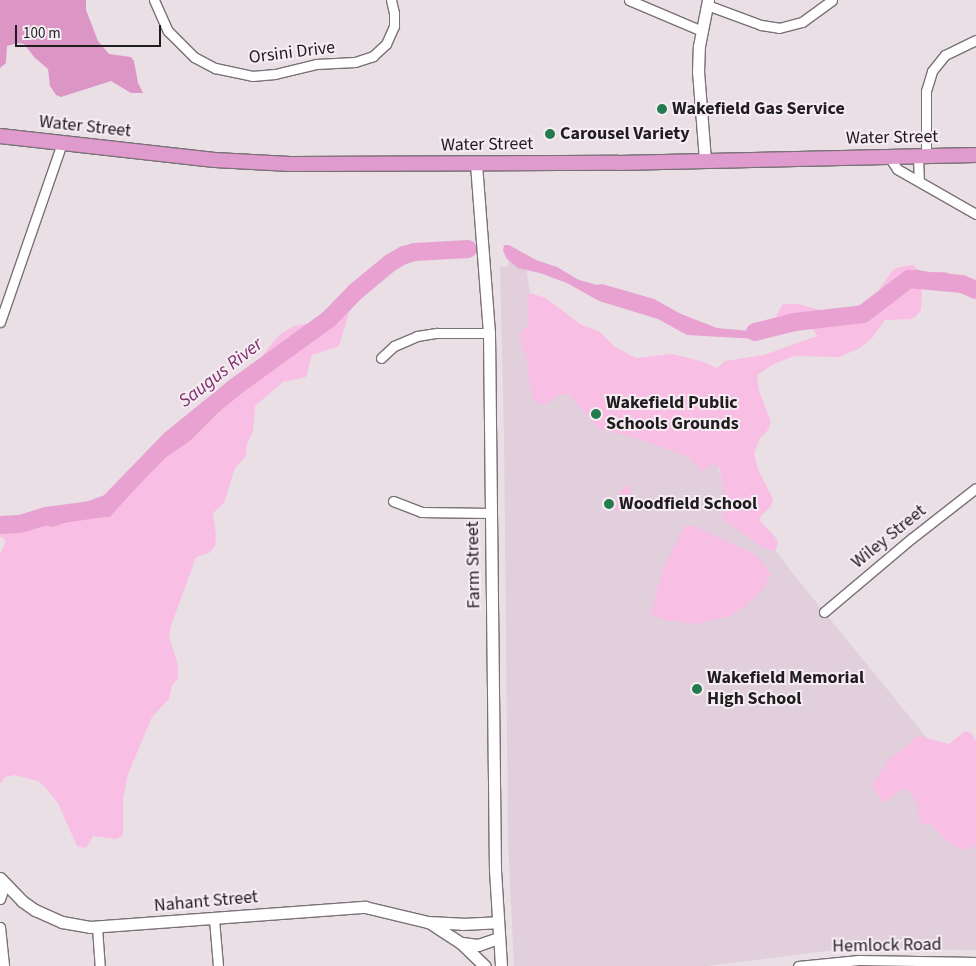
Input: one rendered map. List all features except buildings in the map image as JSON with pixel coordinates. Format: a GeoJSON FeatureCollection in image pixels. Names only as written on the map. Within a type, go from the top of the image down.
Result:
{"type":"FeatureCollection","features":[{"type":"Feature","properties":{"kind":"main road"},"geometry":{"type":"LineString","coordinates":[[705,160],[698,72],[702,31],[708,3]]}},
{"type":"Feature","properties":{"kind":"main road","name":"Water Street"},"geometry":{"type":"LineString","coordinates":[[0,136],[215,160],[290,164],[476,164],[976,155]]}},
{"type":"Feature","properties":{"kind":"main road","name":"Farm Street"},"geometry":{"type":"LineString","coordinates":[[476,164],[489,333],[497,922],[501,966]]}},
{"type":"Feature","properties":{"kind":"main road","name":"Nahant Street"},"geometry":{"type":"LineString","coordinates":[[3,881],[22,901],[50,917],[75,926],[97,927],[214,920],[365,907],[428,922],[462,924],[497,922]]}},
{"type":"Feature","properties":{"kind":"main road","name":"Nahant Street"},"geometry":{"type":"LineString","coordinates":[[428,922],[461,943],[486,966]]}},
{"type":"Feature","properties":{"kind":"main road"},"geometry":{"type":"LineString","coordinates":[[461,943],[475,945],[498,938]]}},
{"type":"Feature","properties":{"kind":"street","name":"Orsini Drive"},"geometry":{"type":"LineString","coordinates":[[154,0],[168,31],[194,57],[222,70],[252,76],[275,74],[316,64],[355,62],[374,56],[386,44],[394,26],[394,12],[391,0]]}},
{"type":"Feature","properties":{"kind":"street"},"geometry":{"type":"LineString","coordinates":[[629,0],[702,31]]}},
{"type":"Feature","properties":{"kind":"street"},"geometry":{"type":"LineString","coordinates":[[708,3],[761,26],[779,28],[802,22],[832,0]]}},
{"type":"Feature","properties":{"kind":"street"},"geometry":{"type":"LineString","coordinates":[[919,181],[926,90],[932,71],[945,55],[976,40]]}},
{"type":"Feature","properties":{"kind":"street"},"geometry":{"type":"LineString","coordinates":[[0,322],[62,143]]}},
{"type":"Feature","properties":{"kind":"street"},"geometry":{"type":"LineString","coordinates":[[889,157],[897,169],[976,214]]}},
{"type":"Feature","properties":{"kind":"street"},"geometry":{"type":"LineString","coordinates":[[381,358],[394,346],[417,336],[489,333]]}},
{"type":"Feature","properties":{"kind":"street","name":"Wiley Street"},"geometry":{"type":"LineString","coordinates":[[824,612],[917,533],[976,488]]}},
{"type":"Feature","properties":{"kind":"street"},"geometry":{"type":"LineString","coordinates":[[393,501],[420,512],[491,513]]}},
{"type":"Feature","properties":{"kind":"street"},"geometry":{"type":"LineString","coordinates":[[0,899],[3,881]]}},
{"type":"Feature","properties":{"kind":"street"},"geometry":{"type":"LineString","coordinates":[[214,920],[218,966]]}},
{"type":"Feature","properties":{"kind":"street"},"geometry":{"type":"LineString","coordinates":[[0,927],[4,966]]}},
{"type":"Feature","properties":{"kind":"street"},"geometry":{"type":"LineString","coordinates":[[97,927],[100,966]]}},
{"type":"Feature","properties":{"kind":"street","name":"Hemlock Road"},"geometry":{"type":"LineString","coordinates":[[798,966],[859,960],[976,962]]}},
{"type":"Feature","properties":{"kind":"shaded area"},"geometry":{"type":"Polygon","coordinates":[[[0,0],[86,0],[86,10],[98,41],[109,54],[131,57],[134,61],[138,83],[143,93],[131,93],[111,81],[61,97],[56,95],[50,86],[48,69],[35,58],[24,44],[18,43],[7,46],[6,63],[0,68],[0,0]]]}},
{"type":"Feature","properties":{"kind":"shaded area"},"geometry":{"type":"Polygon","coordinates":[[[504,245],[509,245],[536,260],[557,267],[579,280],[597,285],[602,284],[654,299],[681,314],[717,328],[760,332],[772,325],[776,319],[780,323],[771,336],[757,339],[687,335],[658,319],[599,301],[567,283],[540,273],[518,268],[507,259],[503,251],[504,245]]]}},
{"type":"Feature","properties":{"kind":"shaded area","name":"Wakefield Memorial High School"},"geometry":{"type":"Polygon","coordinates":[[[509,259],[526,267],[538,350],[681,401],[730,490],[794,575],[976,798],[976,950],[844,949],[708,966],[514,966],[508,840],[504,433],[500,267],[508,267],[509,259]]]}},
{"type":"Feature","properties":{"kind":"shaded area"},"geometry":{"type":"Polygon","coordinates":[[[915,266],[922,292],[921,310],[915,317],[911,319],[885,320],[872,338],[860,348],[839,357],[794,356],[774,364],[757,375],[759,391],[771,421],[768,430],[760,438],[754,453],[758,469],[773,499],[771,506],[760,517],[760,521],[776,538],[778,543],[775,551],[764,548],[723,520],[723,482],[720,469],[716,466],[712,464],[702,472],[690,458],[642,440],[598,428],[569,394],[560,395],[544,405],[536,403],[532,397],[527,361],[519,335],[529,324],[527,296],[530,293],[546,298],[580,324],[600,332],[615,347],[636,358],[672,354],[701,361],[717,368],[725,361],[764,355],[817,336],[813,329],[803,327],[787,328],[775,332],[780,323],[776,319],[777,314],[783,304],[798,304],[827,312],[857,310],[872,300],[892,271],[896,268],[915,266]]]}},
{"type":"Feature","properties":{"kind":"shaded area"},"geometry":{"type":"Polygon","coordinates":[[[915,269],[930,273],[944,272],[976,283],[976,298],[938,282],[919,278],[915,269]]]}},
{"type":"Feature","properties":{"kind":"shaded area"},"geometry":{"type":"Polygon","coordinates":[[[346,310],[349,313],[339,346],[312,355],[306,377],[283,382],[255,406],[253,431],[247,444],[246,456],[235,468],[224,503],[213,513],[216,536],[215,546],[209,553],[196,557],[171,626],[169,637],[178,665],[178,679],[172,685],[169,699],[152,717],[128,774],[123,799],[123,834],[116,839],[93,836],[86,848],[77,846],[58,803],[38,781],[15,775],[5,777],[0,784],[0,554],[6,541],[0,536],[0,527],[18,529],[34,524],[48,526],[73,520],[110,517],[159,462],[190,441],[227,404],[246,383],[254,366],[279,335],[294,326],[318,322],[346,310]]]}},
{"type":"Feature","properties":{"kind":"shaded area"},"geometry":{"type":"Polygon","coordinates":[[[254,366],[246,383],[227,404],[190,441],[159,462],[110,517],[73,520],[53,527],[40,524],[44,521],[74,514],[101,515],[125,497],[175,439],[244,383],[254,366]]]}},
{"type":"Feature","properties":{"kind":"shaded area"},"geometry":{"type":"Polygon","coordinates":[[[629,485],[636,510],[615,511],[615,503],[623,486],[629,485]]]}},
{"type":"Feature","properties":{"kind":"shaded area"},"geometry":{"type":"Polygon","coordinates":[[[692,525],[756,555],[771,574],[763,589],[742,609],[728,617],[696,624],[664,620],[650,614],[665,564],[684,527],[692,525]]]}},
{"type":"Feature","properties":{"kind":"shaded area"},"geometry":{"type":"Polygon","coordinates":[[[965,731],[971,733],[976,741],[976,844],[973,848],[965,850],[950,844],[930,824],[920,824],[917,804],[909,791],[901,789],[885,803],[880,799],[872,785],[890,757],[897,754],[918,736],[949,744],[965,731]]]}},
{"type":"Feature","properties":{"kind":"waterway","name":"Saugus River"},"geometry":{"type":"LineString","coordinates":[[0,525],[20,524],[47,516],[90,510],[109,503],[170,440],[235,387],[329,319],[355,292],[390,263],[404,255],[415,252],[468,249]]}},
{"type":"Feature","properties":{"kind":"waterway"},"geometry":{"type":"LineString","coordinates":[[755,332],[795,322],[863,314],[909,279],[962,284],[976,290]]}},
{"type":"Feature","properties":{"kind":"place","name":"Wakefield Gas Service"},"geometry":{"type":"Point","coordinates":[662,109]}},
{"type":"Feature","properties":{"kind":"place","name":"Carousel Variety"},"geometry":{"type":"Point","coordinates":[550,134]}},
{"type":"Feature","properties":{"kind":"place","name":"Wakefield Public Schools Grounds"},"geometry":{"type":"Point","coordinates":[596,414]}},
{"type":"Feature","properties":{"kind":"place","name":"Woodfield School"},"geometry":{"type":"Point","coordinates":[609,504]}},
{"type":"Feature","properties":{"kind":"place","name":"Wakefield Memorial High School"},"geometry":{"type":"Point","coordinates":[697,689]}}]}
